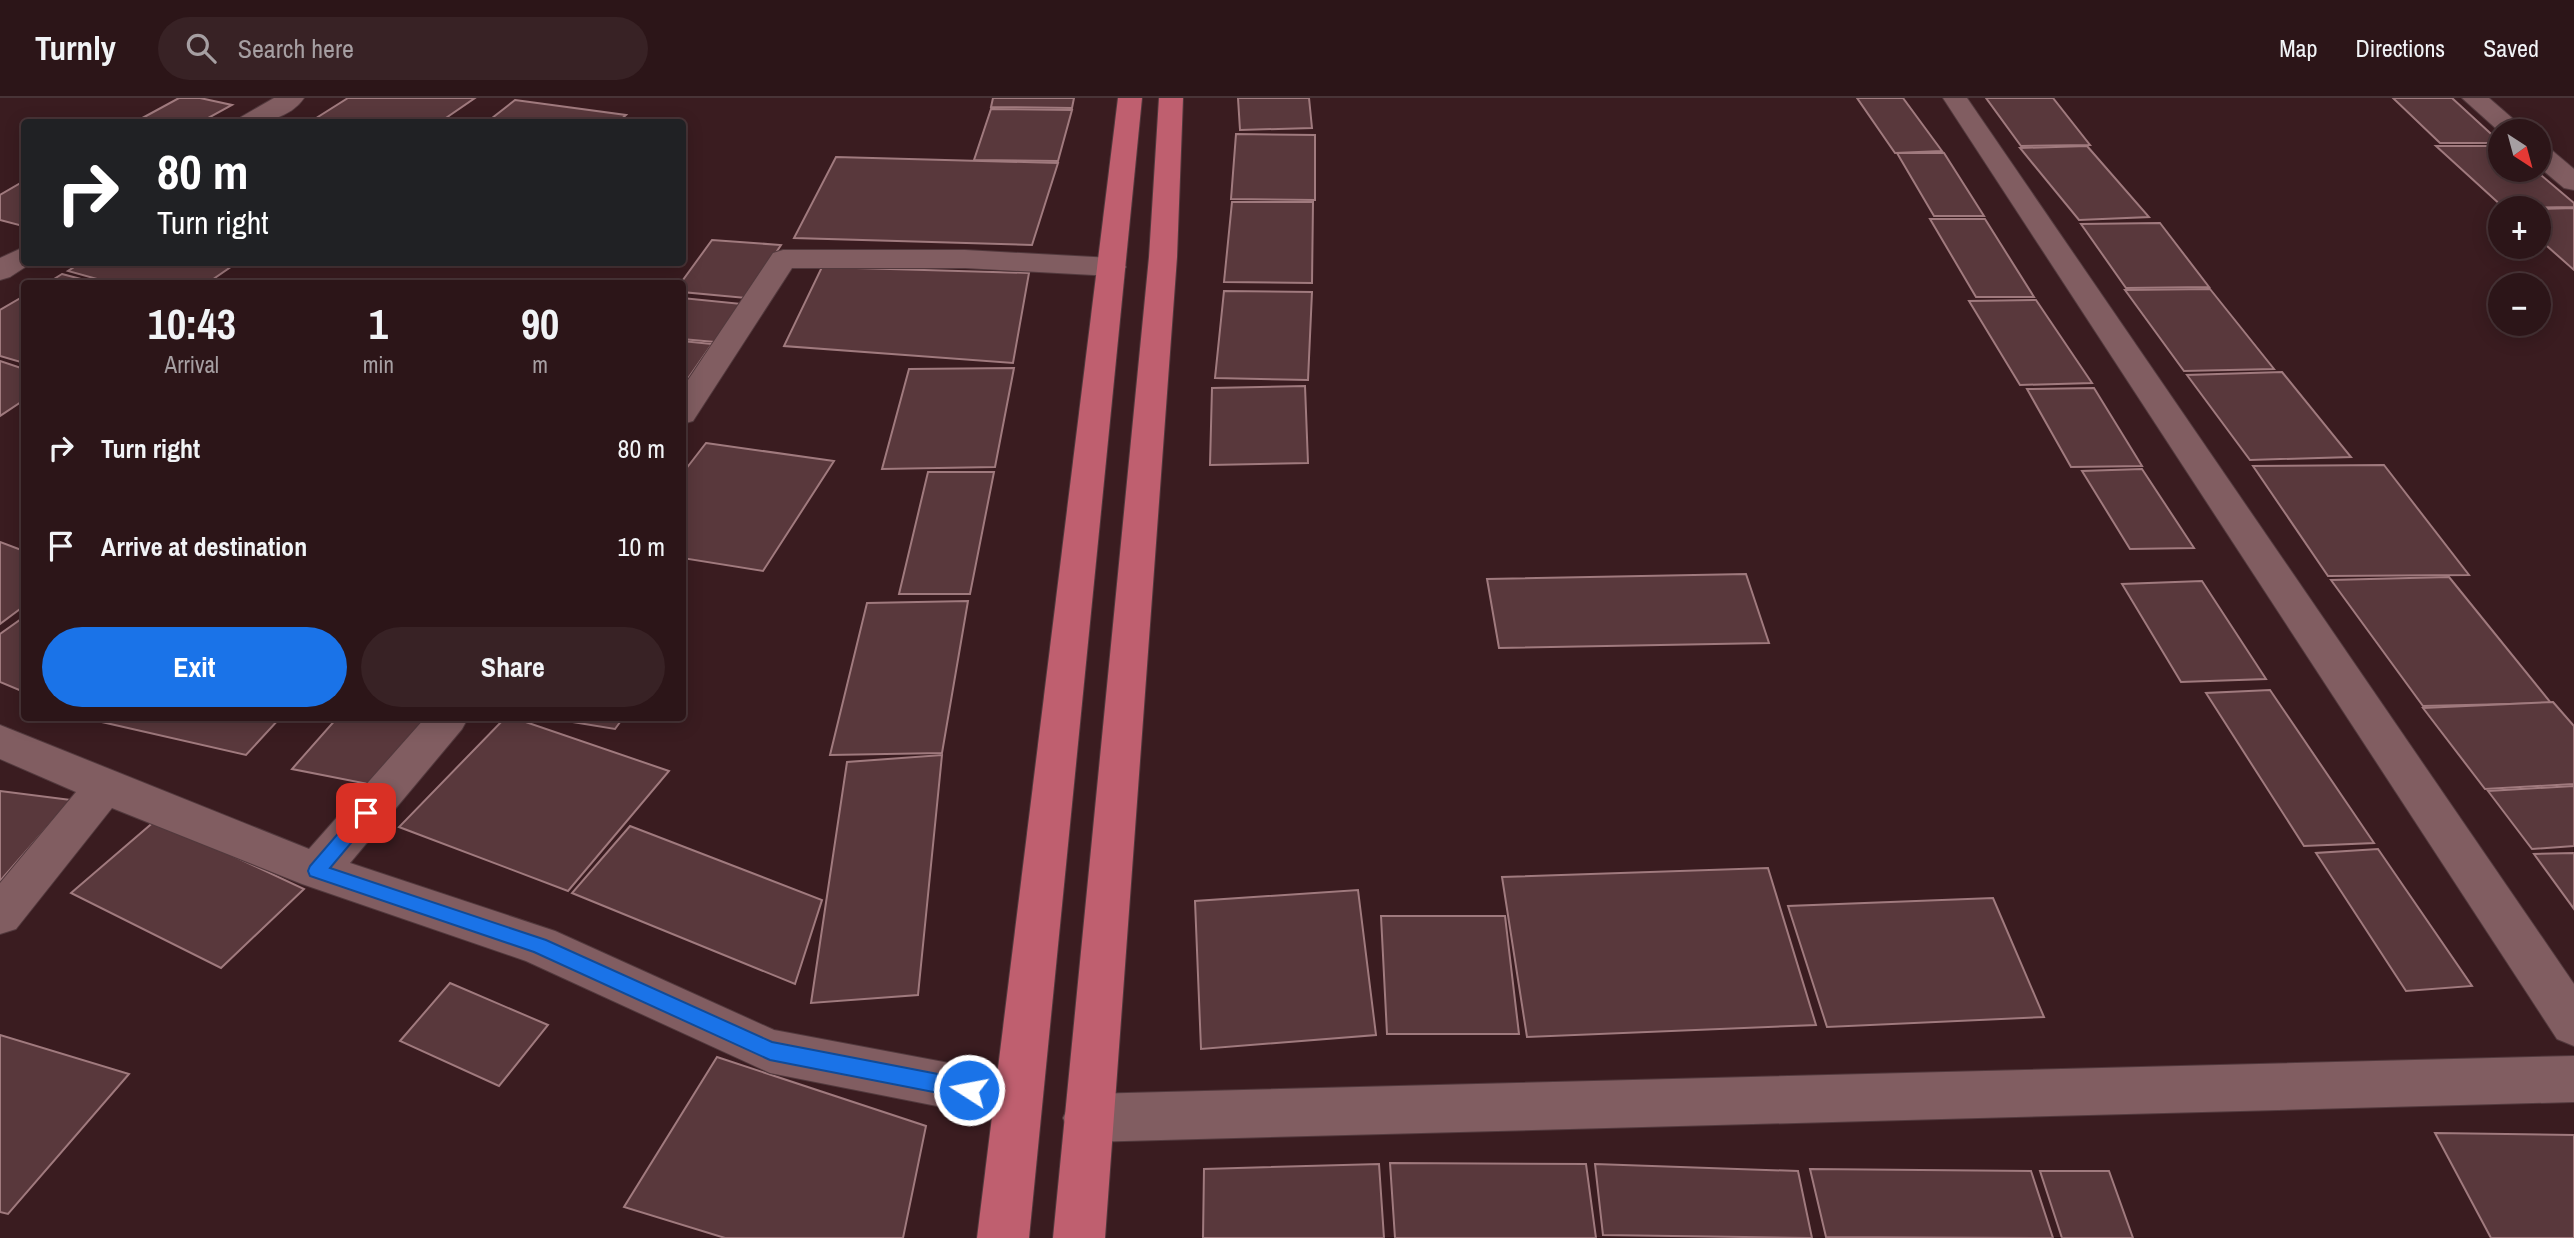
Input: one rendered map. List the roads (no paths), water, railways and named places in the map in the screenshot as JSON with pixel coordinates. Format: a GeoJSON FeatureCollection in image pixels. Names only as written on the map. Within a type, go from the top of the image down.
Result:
{"type":"FeatureCollection","features":[{"type":"Feature","properties":{"kind":"main road"},"geometry":{"type":"LineString","coordinates":[[1003,1238],[1130,98]]}},
{"type":"Feature","properties":{"kind":"main road"},"geometry":{"type":"LineString","coordinates":[[1079,1238],[1163,257],[1171,98]]}},
{"type":"Feature","properties":{"kind":"street"},"geometry":{"type":"LineString","coordinates":[[255,119],[292,98]]}},
{"type":"Feature","properties":{"kind":"street"},"geometry":{"type":"LineString","coordinates":[[1955,98],[2574,1024]]}},
{"type":"Feature","properties":{"kind":"street"},"geometry":{"type":"LineString","coordinates":[[2474,98],[2499,119]]}},
{"type":"Feature","properties":{"kind":"street"},"geometry":{"type":"LineString","coordinates":[[2552,164],[2574,182]]}},
{"type":"Feature","properties":{"kind":"street"},"geometry":{"type":"LineString","coordinates":[[0,271],[21,258]]}},
{"type":"Feature","properties":{"kind":"street"},"geometry":{"type":"LineString","coordinates":[[686,408],[783,259],[965,259],[1112,267]]}},
{"type":"Feature","properties":{"kind":"street"},"geometry":{"type":"LineString","coordinates":[[317,871],[446,721]]}},
{"type":"Feature","properties":{"kind":"street"},"geometry":{"type":"LineString","coordinates":[[0,741],[105,787],[317,871],[539,945],[770,1051],[1018,1099]]}},
{"type":"Feature","properties":{"kind":"street"},"geometry":{"type":"LineString","coordinates":[[0,915],[105,787]]}},
{"type":"Feature","properties":{"kind":"street"},"geometry":{"type":"LineString","coordinates":[[1088,1118],[2574,1079]]}}]}
